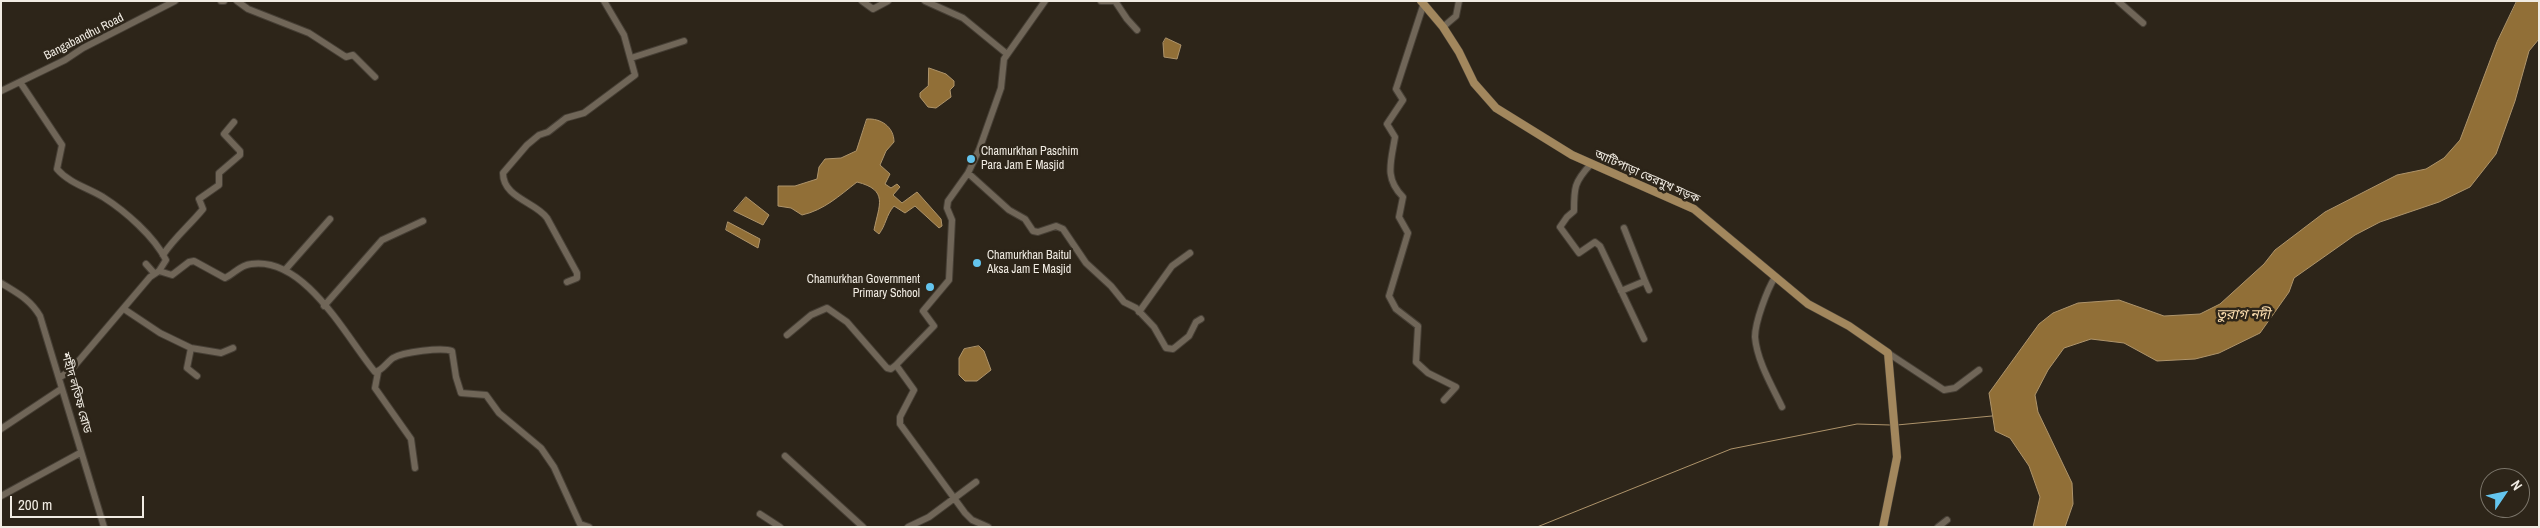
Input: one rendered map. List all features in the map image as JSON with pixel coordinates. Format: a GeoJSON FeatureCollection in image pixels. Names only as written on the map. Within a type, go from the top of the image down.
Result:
{"type":"FeatureCollection","features":[{"type":"Feature","properties":{"kind":"main road","name":"আটিপাড়া তেরমুখ সড়ক"},"geometry":{"type":"LineString","coordinates":[[1422,3],[1443,27],[1459,52],[1474,83],[1496,108],[1572,155],[1694,209],[1808,304],[1849,326],[1888,353]]}},
{"type":"Feature","properties":{"kind":"main road"},"geometry":{"type":"LineString","coordinates":[[1883,527],[1897,452],[1888,353]]}},
{"type":"Feature","properties":{"kind":"street","name":"Bangabandhu Road"},"geometry":{"type":"LineString","coordinates":[[1,91],[175,1]]}},
{"type":"Feature","properties":{"kind":"street"},"geometry":{"type":"LineString","coordinates":[[237,1],[248,9],[309,33],[346,57],[353,55],[375,77]]}},
{"type":"Feature","properties":{"kind":"street"},"geometry":{"type":"LineString","coordinates":[[567,282],[577,278],[577,273],[547,218],[543,213],[514,193],[503,179],[503,173],[527,145],[539,135],[548,132],[566,118],[584,113],[635,75],[624,35],[604,1]]}},
{"type":"Feature","properties":{"kind":"street"},"geometry":{"type":"LineString","coordinates":[[862,1],[873,9],[888,1]]}},
{"type":"Feature","properties":{"kind":"street"},"geometry":{"type":"LineString","coordinates":[[924,1],[963,18],[1006,54]]}},
{"type":"Feature","properties":{"kind":"street"},"geometry":{"type":"LineString","coordinates":[[787,335],[811,315],[827,308],[847,322],[887,368],[891,369],[934,326],[923,309],[949,280],[952,220],[947,205],[968,173],[979,150],[1000,88],[1006,54],[1045,1]]}},
{"type":"Feature","properties":{"kind":"street"},"geometry":{"type":"LineString","coordinates":[[1101,1],[1114,1],[1126,19],[1137,30]]}},
{"type":"Feature","properties":{"kind":"street"},"geometry":{"type":"LineString","coordinates":[[1443,27],[1456,16],[1459,1]]}},
{"type":"Feature","properties":{"kind":"street"},"geometry":{"type":"LineString","coordinates":[[2118,1],[2143,23]]}},
{"type":"Feature","properties":{"kind":"street"},"geometry":{"type":"LineString","coordinates":[[1422,3],[1396,89],[1403,100],[1387,124],[1395,137],[1391,180],[1403,197],[1399,217],[1408,233],[1389,296],[1396,309],[1418,326],[1416,362],[1428,374],[1456,387],[1456,390],[1444,400]]}},
{"type":"Feature","properties":{"kind":"street"},"geometry":{"type":"LineString","coordinates":[[631,58],[684,41]]}},
{"type":"Feature","properties":{"kind":"street"},"geometry":{"type":"LineString","coordinates":[[20,82],[62,145],[57,169],[62,175],[103,198],[123,212],[166,260],[71,370],[59,378]]}},
{"type":"Feature","properties":{"kind":"street"},"geometry":{"type":"LineString","coordinates":[[163,255],[172,241],[204,209],[199,199],[219,185],[220,173],[240,155],[240,151],[224,134],[234,122]]}},
{"type":"Feature","properties":{"kind":"street"},"geometry":{"type":"LineString","coordinates":[[1591,164],[1579,177],[1575,186],[1574,211],[1566,217],[1560,227],[1579,253],[1595,242],[1598,243],[1644,339]]}},
{"type":"Feature","properties":{"kind":"street"},"geometry":{"type":"LineString","coordinates":[[968,173],[1009,210],[1025,219],[1033,231],[1038,232],[1056,226],[1063,229],[1086,263],[1111,286],[1124,302],[1139,312],[1170,350],[1190,336],[1196,322],[1201,319]]}},
{"type":"Feature","properties":{"kind":"street"},"geometry":{"type":"LineString","coordinates":[[285,270],[330,219]]}},
{"type":"Feature","properties":{"kind":"street"},"geometry":{"type":"LineString","coordinates":[[324,306],[382,240],[423,221]]}},
{"type":"Feature","properties":{"kind":"street"},"geometry":{"type":"LineString","coordinates":[[1624,228],[1650,290]]}},
{"type":"Feature","properties":{"kind":"street"},"geometry":{"type":"LineString","coordinates":[[1139,312],[1172,266],[1190,253]]}},
{"type":"Feature","properties":{"kind":"street"},"geometry":{"type":"LineString","coordinates":[[146,264],[156,272],[172,275],[189,262],[194,261],[225,278],[242,266],[252,263],[267,264],[285,270],[315,294],[378,372]]}},
{"type":"Feature","properties":{"kind":"street"},"geometry":{"type":"LineString","coordinates":[[1775,277],[1761,310],[1755,336],[1768,376],[1782,407]]}},
{"type":"Feature","properties":{"kind":"street"},"geometry":{"type":"LineString","coordinates":[[1621,291],[1645,281]]}},
{"type":"Feature","properties":{"kind":"street","name":"শহীদ লতিফ রোড"},"geometry":{"type":"LineString","coordinates":[[1,283],[33,303],[40,316],[61,388],[76,428],[80,453],[104,527]]}},
{"type":"Feature","properties":{"kind":"street"},"geometry":{"type":"LineString","coordinates":[[124,309],[160,333],[190,348],[221,354],[233,348]]}},
{"type":"Feature","properties":{"kind":"street"},"geometry":{"type":"LineString","coordinates":[[190,348],[187,368],[197,376]]}},
{"type":"Feature","properties":{"kind":"street"},"geometry":{"type":"LineString","coordinates":[[415,468],[411,439],[375,388],[378,372],[394,357],[405,354],[452,351],[456,377],[461,393],[486,395],[499,413],[541,448],[554,467],[580,524],[589,527]]}},
{"type":"Feature","properties":{"kind":"street"},"geometry":{"type":"LineString","coordinates":[[1888,353],[1944,390],[1955,388],[1979,370]]}},
{"type":"Feature","properties":{"kind":"street"},"geometry":{"type":"LineString","coordinates":[[896,365],[914,390],[899,422],[972,520],[988,527]]}},
{"type":"Feature","properties":{"kind":"street"},"geometry":{"type":"LineString","coordinates":[[1,429],[61,388]]}},
{"type":"Feature","properties":{"kind":"street"},"geometry":{"type":"LineString","coordinates":[[1,496],[80,453]]}},
{"type":"Feature","properties":{"kind":"street"},"geometry":{"type":"LineString","coordinates":[[785,456],[863,527]]}},
{"type":"Feature","properties":{"kind":"street"},"geometry":{"type":"LineString","coordinates":[[908,527],[929,517],[976,482]]}},
{"type":"Feature","properties":{"kind":"street"},"geometry":{"type":"LineString","coordinates":[[760,514],[780,527]]}},
{"type":"Feature","properties":{"kind":"street"},"geometry":{"type":"LineString","coordinates":[[1938,527],[1947,520]]}},
{"type":"Feature","properties":{"kind":"water","name":"তুরাগ নদী"},"geometry":{"type":"Polygon","coordinates":[[[2517,1],[2539,1],[2539,39],[2529,51],[2515,101],[2496,154],[2470,187],[2439,202],[2380,222],[2355,235],[2294,278],[2289,292],[2260,333],[2219,353],[2195,359],[2157,361],[2124,343],[2091,339],[2064,348],[2048,370],[2035,395],[2038,412],[2072,483],[2073,504],[2065,527],[2033,527],[2040,497],[2029,466],[2010,438],[1995,431],[1989,393],[2039,324],[2053,313],[2078,303],[2119,300],[2164,316],[2200,314],[2220,304],[2264,264],[2275,250],[2325,212],[2397,175],[2426,169],[2444,158],[2460,140],[2497,42],[2517,1]]]}},
{"type":"Feature","properties":{"kind":"water"},"geometry":{"type":"Polygon","coordinates":[[[1166,38],[1181,45],[1177,59],[1164,57],[1163,43],[1166,38]]]}},
{"type":"Feature","properties":{"kind":"water"},"geometry":{"type":"Polygon","coordinates":[[[929,68],[946,74],[954,81],[954,86],[950,90],[951,97],[936,108],[928,107],[920,97],[920,93],[928,86],[929,68]]]}},
{"type":"Feature","properties":{"kind":"water"},"geometry":{"type":"Polygon","coordinates":[[[867,119],[882,122],[892,132],[894,142],[886,151],[880,165],[890,174],[885,184],[891,188],[897,184],[900,187],[893,195],[902,203],[917,192],[941,219],[942,226],[939,228],[915,206],[905,213],[894,206],[879,234],[874,230],[879,206],[878,194],[867,185],[857,182],[831,202],[810,213],[802,215],[791,208],[778,206],[778,186],[795,186],[817,179],[819,167],[825,159],[841,158],[856,151],[867,119]]]}},
{"type":"Feature","properties":{"kind":"water"},"geometry":{"type":"Polygon","coordinates":[[[746,197],[769,215],[763,225],[734,211],[746,197]]]}},
{"type":"Feature","properties":{"kind":"water"},"geometry":{"type":"Polygon","coordinates":[[[728,222],[760,239],[758,248],[726,230],[728,222]]]}},
{"type":"Feature","properties":{"kind":"water"},"geometry":{"type":"Polygon","coordinates":[[[979,346],[984,351],[991,370],[977,381],[965,381],[959,375],[959,358],[964,349],[979,346]]]}},
{"type":"Feature","properties":{"kind":"waterway"},"geometry":{"type":"LineString","coordinates":[[1897,425],[1992,416]]}},
{"type":"Feature","properties":{"kind":"waterway"},"geometry":{"type":"LineString","coordinates":[[1537,527],[1731,449],[1857,424],[1890,425]]}},
{"type":"Feature","properties":{"kind":"place","name":"Chamurkhan Paschim Para Jam E Masjid"},"geometry":{"type":"Point","coordinates":[971,159]}},
{"type":"Feature","properties":{"kind":"place","name":"Chamurkhan Baitul Aksa Jam E Masjid"},"geometry":{"type":"Point","coordinates":[977,263]}},
{"type":"Feature","properties":{"kind":"place","name":"Chamurkhan Government Primary School"},"geometry":{"type":"Point","coordinates":[930,287]}}]}
